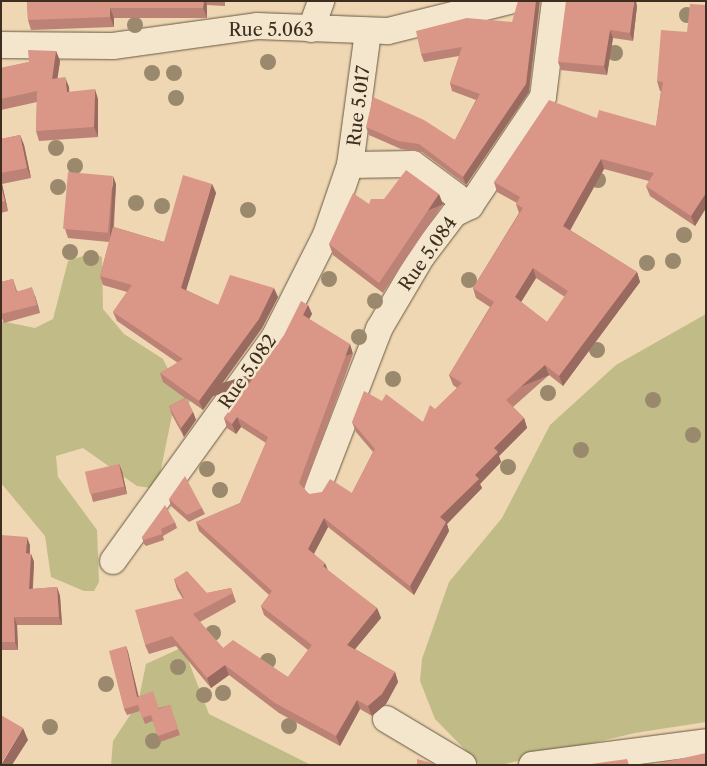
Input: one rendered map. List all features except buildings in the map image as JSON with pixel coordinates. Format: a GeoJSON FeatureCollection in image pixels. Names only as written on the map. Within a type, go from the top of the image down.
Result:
{"type":"FeatureCollection","features":[{"type":"Feature","properties":{"kind":"street"},"geometry":{"type":"LineString","coordinates":[[311,29],[321,1]]}},
{"type":"Feature","properties":{"kind":"street","name":"Rue 5.063"},"geometry":{"type":"LineString","coordinates":[[1,46],[112,46],[257,26],[368,32],[509,1]]}},
{"type":"Feature","properties":{"kind":"street","name":"Rue 5.084"},"geometry":{"type":"LineString","coordinates":[[318,490],[379,329],[422,256],[454,214],[470,206],[543,97],[554,1]]}},
{"type":"Feature","properties":{"kind":"street","name":"Rue 5.017"},"geometry":{"type":"LineString","coordinates":[[368,32],[350,165],[413,164],[470,206]]}},
{"type":"Feature","properties":{"kind":"street","name":"Rue 5.082"},"geometry":{"type":"LineString","coordinates":[[113,561],[275,336],[326,235],[350,165]]}},
{"type":"Feature","properties":{"kind":"street"},"geometry":{"type":"LineString","coordinates":[[386,720],[463,765]]}},
{"type":"Feature","properties":{"kind":"street"},"geometry":{"type":"LineString","coordinates":[[532,765],[706,742]]}},
{"type":"Feature","properties":{"kind":"shaded area"},"geometry":{"type":"Polygon","coordinates":[[[92,253],[102,257],[103,309],[124,334],[163,359],[175,383],[202,393],[172,415],[157,489],[137,486],[83,448],[56,456],[58,477],[97,530],[99,582],[94,591],[84,591],[51,577],[45,536],[1,483],[1,321],[35,328],[53,319],[68,261],[92,253]]]}},
{"type":"Feature","properties":{"kind":"shaded area"},"geometry":{"type":"Polygon","coordinates":[[[706,314],[706,722],[635,733],[501,765],[480,765],[435,719],[420,681],[422,659],[449,582],[502,518],[550,425],[616,365],[706,314]]]}},
{"type":"Feature","properties":{"kind":"shaded area"},"geometry":{"type":"Polygon","coordinates":[[[183,647],[209,714],[311,765],[111,765],[113,741],[138,703],[146,664],[183,647]]]}}]}
